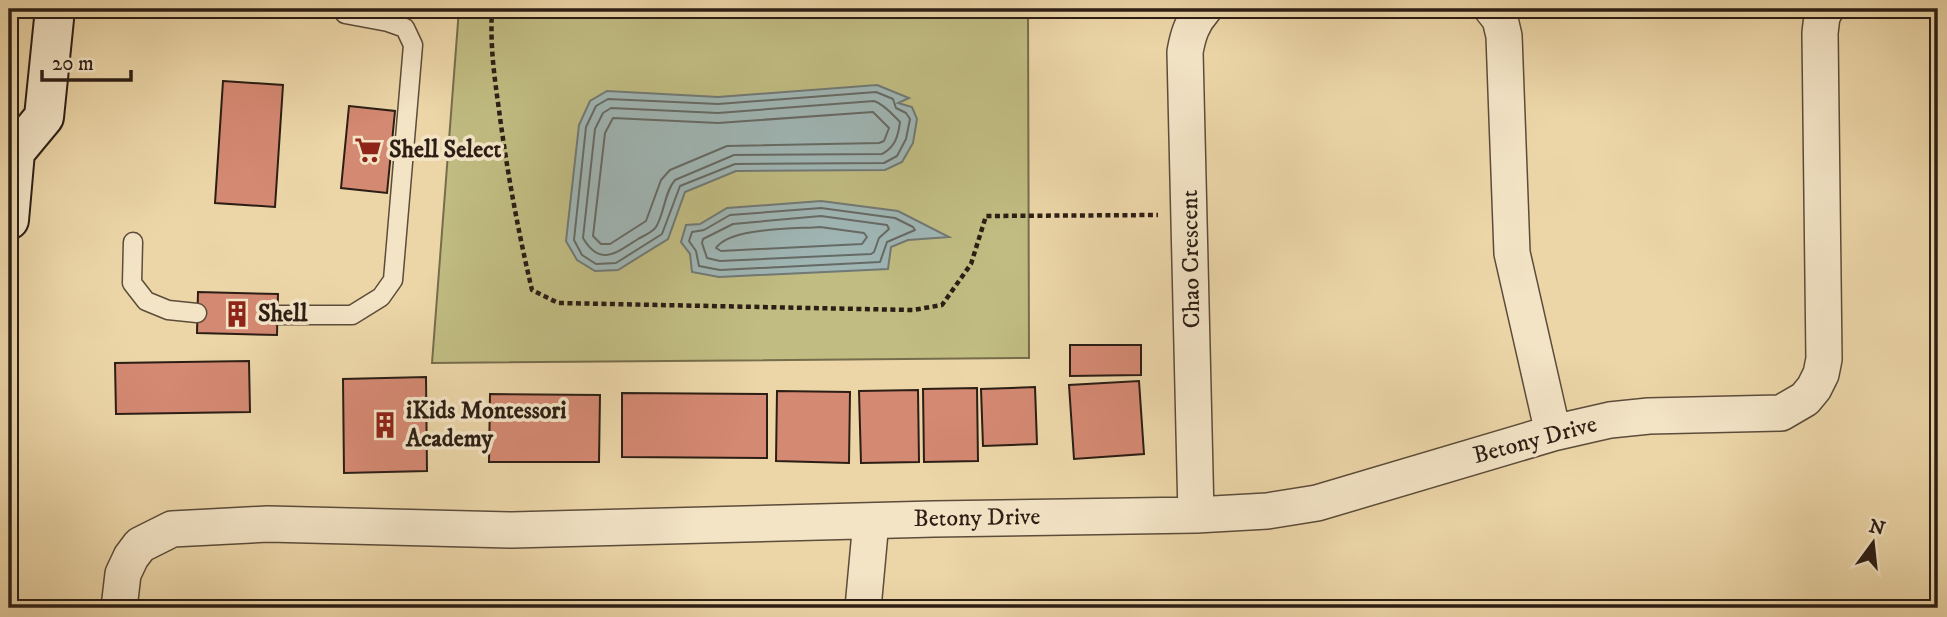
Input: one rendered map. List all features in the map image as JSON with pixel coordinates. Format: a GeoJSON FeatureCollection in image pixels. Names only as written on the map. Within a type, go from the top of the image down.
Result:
{"type":"FeatureCollection","features":[{"type":"Feature","properties":{"kind":"main road"},"geometry":{"type":"LineString","coordinates":[[9,220],[12,146],[44,117],[55,9]]}},
{"type":"Feature","properties":{"kind":"street","name":"Chao Crescent"},"geometry":{"type":"LineString","coordinates":[[1196,515],[1185,52],[1188,34],[1204,9]]}},
{"type":"Feature","properties":{"kind":"street"},"geometry":{"type":"LineString","coordinates":[[1492,9],[1500,19],[1504,36],[1512,253],[1553,433]]}},
{"type":"Feature","properties":{"kind":"street","name":"Betony Drive"},"geometry":{"type":"LineString","coordinates":[[119,608],[123,574],[131,557],[141,545],[172,529],[268,524],[512,530],[1196,515],[1266,511],[1317,503],[1553,433],[1610,419],[1781,413],[1805,399],[1814,388],[1821,374],[1826,340],[1820,42],[1822,16],[1826,9]]}},
{"type":"Feature","properties":{"kind":"street"},"geometry":{"type":"LineString","coordinates":[[863,608],[871,521]]}},
{"type":"Feature","properties":{"kind":"lane"},"geometry":{"type":"LineString","coordinates":[[277,315],[352,315],[381,297],[393,280],[413,44],[405,28],[345,14]]}},
{"type":"Feature","properties":{"kind":"lane"},"geometry":{"type":"LineString","coordinates":[[133,243],[132,283],[146,301],[168,310],[197,313]]}},
{"type":"Feature","properties":{"kind":"path"},"geometry":{"type":"LineString","coordinates":[[492,9],[490,42],[502,139],[532,290],[558,303],[913,310],[942,305],[971,264],[986,216],[1166,215]]}},
{"type":"Feature","properties":{"kind":"shaded area"},"geometry":{"type":"Polygon","coordinates":[[[459,9],[1028,9],[1029,358],[432,363],[459,9]]]}},
{"type":"Feature","properties":{"kind":"water"},"geometry":{"type":"Polygon","coordinates":[[[877,85],[909,98],[898,103],[912,107],[917,119],[913,143],[902,162],[885,170],[736,171],[685,192],[668,239],[618,270],[595,271],[577,260],[566,241],[579,125],[590,101],[607,91],[718,97],[877,85]]]}},
{"type":"Feature","properties":{"kind":"water"},"geometry":{"type":"Polygon","coordinates":[[[821,201],[898,211],[949,237],[908,240],[891,247],[888,269],[719,277],[692,272],[690,254],[681,242],[686,225],[700,224],[727,208],[821,201]]]}},
{"type":"Feature","properties":{"kind":"building"},"geometry":{"type":"Polygon","coordinates":[[[223,81],[283,85],[275,207],[215,203],[223,81]]]}},
{"type":"Feature","properties":{"kind":"building","name":"Shell Select"},"geometry":{"type":"Polygon","coordinates":[[[349,106],[395,111],[387,193],[341,188],[349,106]]]}},
{"type":"Feature","properties":{"kind":"building","name":"Shell"},"geometry":{"type":"Polygon","coordinates":[[[198,292],[278,294],[277,335],[197,333],[198,292]]]}},
{"type":"Feature","properties":{"kind":"building"},"geometry":{"type":"Polygon","coordinates":[[[1070,345],[1141,345],[1141,375],[1070,376],[1070,345]]]}},
{"type":"Feature","properties":{"kind":"building"},"geometry":{"type":"Polygon","coordinates":[[[249,361],[250,412],[116,414],[115,363],[249,361]]]}},
{"type":"Feature","properties":{"kind":"building","name":"iKids Montessori Academy"},"geometry":{"type":"Polygon","coordinates":[[[426,377],[427,471],[344,473],[343,379],[426,377]]]}},
{"type":"Feature","properties":{"kind":"building"},"geometry":{"type":"Polygon","coordinates":[[[1139,381],[1144,454],[1074,459],[1069,385],[1139,381]]]}},
{"type":"Feature","properties":{"kind":"building"},"geometry":{"type":"Polygon","coordinates":[[[1035,387],[1037,444],[983,446],[981,389],[1035,387]]]}},
{"type":"Feature","properties":{"kind":"building"},"geometry":{"type":"Polygon","coordinates":[[[977,388],[978,461],[924,462],[923,389],[977,388]]]}},
{"type":"Feature","properties":{"kind":"building"},"geometry":{"type":"Polygon","coordinates":[[[918,390],[919,462],[861,463],[859,391],[918,390]]]}},
{"type":"Feature","properties":{"kind":"building"},"geometry":{"type":"Polygon","coordinates":[[[777,391],[850,392],[849,463],[776,461],[777,391]]]}},
{"type":"Feature","properties":{"kind":"building"},"geometry":{"type":"Polygon","coordinates":[[[622,393],[767,394],[767,458],[622,457],[622,393]]]}},
{"type":"Feature","properties":{"kind":"building"},"geometry":{"type":"Polygon","coordinates":[[[490,394],[600,395],[599,462],[489,462],[490,394]]]}},
{"type":"Feature","properties":{"kind":"place","name":"Shell Select"},"geometry":{"type":"Point","coordinates":[368,150]}},
{"type":"Feature","properties":{"kind":"place","name":"Shell"},"geometry":{"type":"Point","coordinates":[237,314]}},
{"type":"Feature","properties":{"kind":"place","name":"iKids Montessori Academy"},"geometry":{"type":"Point","coordinates":[385,425]}}]}
